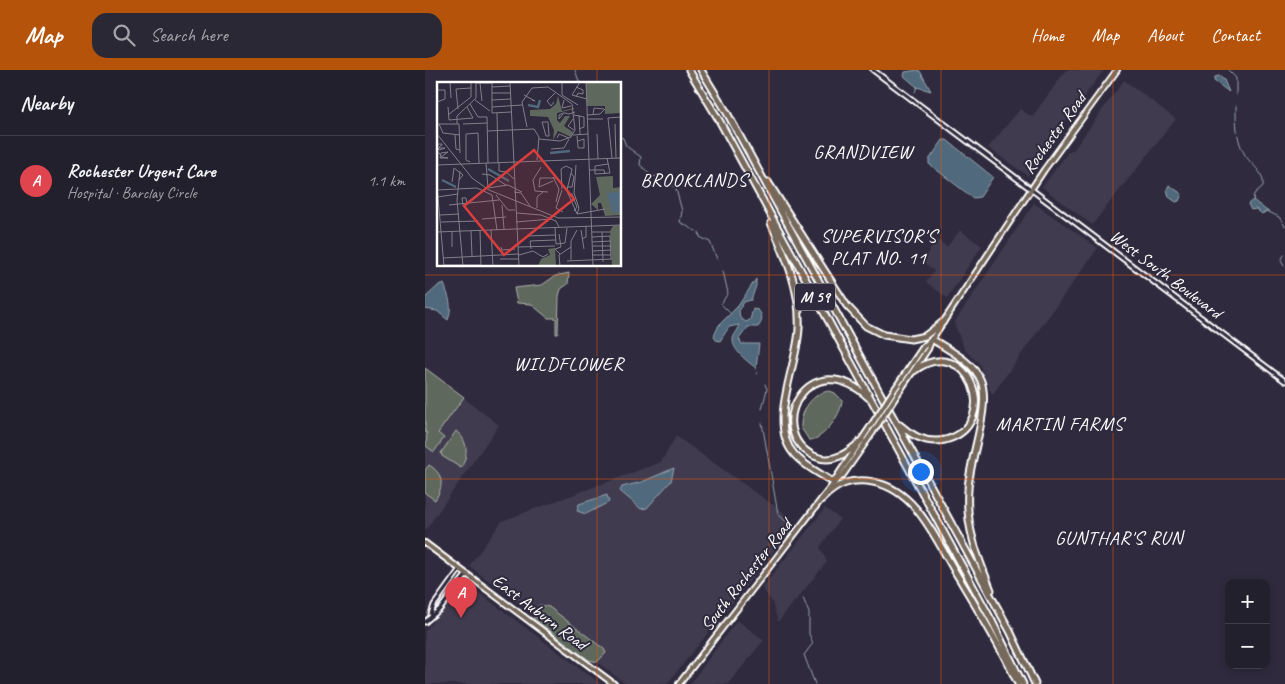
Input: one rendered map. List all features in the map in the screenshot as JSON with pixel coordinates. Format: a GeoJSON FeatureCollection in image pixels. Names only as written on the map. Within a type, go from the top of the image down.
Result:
{"type":"FeatureCollection","features":[{"type":"Feature","properties":{"kind":"highway","name":"M 59"},"geometry":{"type":"LineString","coordinates":[[689,70],[873,402],[1003,641],[1023,684]]}},
{"type":"Feature","properties":{"kind":"highway","name":"M 59"},"geometry":{"type":"LineString","coordinates":[[701,70],[745,145],[1002,616],[1035,684]]}},
{"type":"Feature","properties":{"kind":"highway"},"geometry":{"type":"LineString","coordinates":[[745,145],[847,306],[858,319],[875,331],[903,339],[925,336],[943,322]]}},
{"type":"Feature","properties":{"kind":"highway"},"geometry":{"type":"LineString","coordinates":[[758,192],[788,263],[799,306],[799,339],[783,411],[783,432],[795,455],[834,483]]}},
{"type":"Feature","properties":{"kind":"highway"},"geometry":{"type":"LineString","coordinates":[[932,339],[968,364],[978,374],[983,388],[982,411],[970,472],[967,501],[973,544],[1002,616]]}},
{"type":"Feature","properties":{"kind":"highway"},"geometry":{"type":"LineString","coordinates":[[895,421],[916,437],[937,441],[957,435],[968,424],[974,413],[976,399],[973,385],[964,371],[957,366],[943,360],[936,360],[928,362],[914,371]]}},
{"type":"Feature","properties":{"kind":"highway"},"geometry":{"type":"LineString","coordinates":[[862,440],[839,457],[819,458],[805,449],[794,435],[793,412],[798,399],[809,387],[827,379],[848,382],[873,402]]}},
{"type":"Feature","properties":{"kind":"highway"},"geometry":{"type":"LineString","coordinates":[[822,499],[842,483],[863,480],[890,487],[909,500],[923,518],[989,627],[1018,684]]}},
{"type":"Feature","properties":{"kind":"main road","name":"Rochester Road"},"geometry":{"type":"LineString","coordinates":[[1031,189],[1117,70]]}},
{"type":"Feature","properties":{"kind":"main road","name":"South Rochester Road"},"geometry":{"type":"LineString","coordinates":[[679,684],[834,483],[843,475],[914,371],[932,339],[1031,189]]}},
{"type":"Feature","properties":{"kind":"main road","name":"South Rochester Road"},"geometry":{"type":"LineString","coordinates":[[834,483],[838,473],[923,347],[932,339]]}},
{"type":"Feature","properties":{"kind":"main road","name":"East Auburn Road"},"geometry":{"type":"LineString","coordinates":[[425,543],[614,684]]}},
{"type":"Feature","properties":{"kind":"street","name":"West South Boulevard"},"geometry":{"type":"LineString","coordinates":[[873,70],[1285,381]]}},
{"type":"Feature","properties":{"kind":"street"},"geometry":{"type":"LineString","coordinates":[[425,622],[460,569]]}},
{"type":"Feature","properties":{"kind":"street"},"geometry":{"type":"LineString","coordinates":[[431,614],[440,609],[467,574]]}},
{"type":"Feature","properties":{"kind":"shaded area"},"geometry":{"type":"Polygon","coordinates":[[[1066,70],[1104,70],[1045,148],[1028,176],[988,148],[1020,109],[1032,117],[1066,70]]]}},
{"type":"Feature","properties":{"kind":"shaded area"},"geometry":{"type":"Polygon","coordinates":[[[1124,80],[1176,119],[1092,225],[1042,187],[1069,151],[1074,149],[1124,80]]]}},
{"type":"Feature","properties":{"kind":"shaded area"},"geometry":{"type":"Polygon","coordinates":[[[1034,203],[1098,248],[992,395],[979,363],[965,351],[954,323],[1034,203]]]}},
{"type":"Feature","properties":{"kind":"shaded area"},"geometry":{"type":"Polygon","coordinates":[[[960,230],[982,246],[947,298],[926,282],[934,271],[922,261],[937,240],[947,247],[960,230]]]}},
{"type":"Feature","properties":{"kind":"shaded area"},"geometry":{"type":"Polygon","coordinates":[[[425,368],[499,425],[425,531],[425,368]]]}},
{"type":"Feature","properties":{"kind":"shaded area"},"geometry":{"type":"Polygon","coordinates":[[[676,436],[790,517],[791,530],[667,684],[626,684],[469,566],[502,521],[661,462],[676,436]]]}},
{"type":"Feature","properties":{"kind":"shaded area"},"geometry":{"type":"Polygon","coordinates":[[[825,508],[840,519],[820,547],[827,562],[778,622],[772,602],[762,588],[825,508]]]}},
{"type":"Feature","properties":{"kind":"shaded area"},"geometry":{"type":"Polygon","coordinates":[[[466,583],[601,684],[425,684],[425,631],[466,583]]]}},
{"type":"Feature","properties":{"kind":"shaded area"},"geometry":{"type":"Polygon","coordinates":[[[737,620],[764,640],[728,684],[690,684],[737,620]]]}},
{"type":"Feature","properties":{"kind":"green space"},"geometry":{"type":"Polygon","coordinates":[[[569,273],[568,284],[561,289],[559,296],[558,334],[556,334],[556,318],[548,318],[531,304],[517,303],[514,288],[542,285],[555,276],[569,273]]]}},
{"type":"Feature","properties":{"kind":"green space"},"geometry":{"type":"Polygon","coordinates":[[[425,368],[464,397],[438,433],[444,438],[434,452],[426,446],[425,368]]]}},
{"type":"Feature","properties":{"kind":"green space"},"geometry":{"type":"Polygon","coordinates":[[[830,391],[842,400],[836,418],[820,436],[809,440],[801,428],[805,410],[808,404],[818,395],[830,391]]]}},
{"type":"Feature","properties":{"kind":"green space"},"geometry":{"type":"Polygon","coordinates":[[[456,431],[463,439],[466,449],[465,459],[461,468],[442,456],[441,453],[456,431]]]}},
{"type":"Feature","properties":{"kind":"green space"},"geometry":{"type":"Polygon","coordinates":[[[429,465],[438,472],[441,481],[440,490],[435,500],[425,493],[425,470],[429,465]]]}},
{"type":"Feature","properties":{"kind":"green space"},"geometry":{"type":"Polygon","coordinates":[[[540,605],[549,607],[604,649],[606,653],[597,662],[589,660],[534,619],[534,613],[540,605]]]}},
{"type":"Feature","properties":{"kind":"water"},"geometry":{"type":"Polygon","coordinates":[[[918,70],[931,91],[917,87],[904,76],[905,72],[918,70]]]}},
{"type":"Feature","properties":{"kind":"water"},"geometry":{"type":"Polygon","coordinates":[[[1219,76],[1224,80],[1229,92],[1214,81],[1215,77],[1219,76]]]}},
{"type":"Feature","properties":{"kind":"water"},"geometry":{"type":"Polygon","coordinates":[[[943,140],[947,140],[993,177],[980,197],[973,198],[929,164],[929,160],[943,140]]]}},
{"type":"Feature","properties":{"kind":"water"},"geometry":{"type":"Polygon","coordinates":[[[1169,185],[1182,194],[1179,201],[1176,202],[1169,197],[1167,189],[1169,185]]]}},
{"type":"Feature","properties":{"kind":"water"},"geometry":{"type":"Polygon","coordinates":[[[1253,200],[1267,211],[1262,214],[1256,209],[1251,210],[1248,204],[1253,200]]]}},
{"type":"Feature","properties":{"kind":"water"},"geometry":{"type":"Polygon","coordinates":[[[756,279],[756,286],[751,300],[744,302],[739,311],[740,318],[746,322],[750,320],[753,309],[758,310],[762,320],[758,327],[748,327],[739,339],[742,344],[759,344],[756,368],[741,355],[733,343],[739,325],[729,327],[720,341],[716,340],[714,336],[719,325],[738,306],[756,279]]]}},
{"type":"Feature","properties":{"kind":"water"},"geometry":{"type":"Polygon","coordinates":[[[440,284],[444,284],[450,302],[448,320],[437,311],[425,309],[425,298],[440,284]]]}},
{"type":"Feature","properties":{"kind":"water"},"geometry":{"type":"Polygon","coordinates":[[[674,468],[671,481],[647,508],[641,509],[620,491],[622,487],[642,482],[674,468]]]}},
{"type":"Feature","properties":{"kind":"water"},"geometry":{"type":"Polygon","coordinates":[[[607,495],[609,502],[586,514],[577,511],[579,504],[607,495]]]}},
{"type":"Feature","properties":{"kind":"waterway"},"geometry":{"type":"LineString","coordinates":[[575,70],[579,82]]}},
{"type":"Feature","properties":{"kind":"waterway"},"geometry":{"type":"LineString","coordinates":[[1228,70],[1236,78],[1236,95]]}},
{"type":"Feature","properties":{"kind":"waterway"},"geometry":{"type":"LineString","coordinates":[[915,92],[917,87]]}},
{"type":"Feature","properties":{"kind":"waterway"},"geometry":{"type":"LineString","coordinates":[[1236,106],[1237,130],[1241,148],[1262,176],[1263,181],[1263,186],[1254,194],[1253,201]]}},
{"type":"Feature","properties":{"kind":"waterway"},"geometry":{"type":"LineString","coordinates":[[621,137],[626,146],[641,157],[640,165],[648,172],[649,177],[659,176],[674,187]]}},
{"type":"Feature","properties":{"kind":"waterway"},"geometry":{"type":"LineString","coordinates":[[676,189],[682,211],[680,222],[692,229]]}},
{"type":"Feature","properties":{"kind":"waterway"},"geometry":{"type":"LineString","coordinates":[[1267,211],[1279,217],[1285,226]]}},
{"type":"Feature","properties":{"kind":"waterway"},"geometry":{"type":"LineString","coordinates":[[699,232],[700,237],[710,242],[717,259]]}},
{"type":"Feature","properties":{"kind":"waterway"},"geometry":{"type":"LineString","coordinates":[[1284,255],[1281,261],[1284,266]]}},
{"type":"Feature","properties":{"kind":"waterway"},"geometry":{"type":"LineString","coordinates":[[723,271],[728,293],[721,304],[731,314]]}},
{"type":"Feature","properties":{"kind":"waterway"},"geometry":{"type":"LineString","coordinates":[[756,368],[757,374]]}},
{"type":"Feature","properties":{"kind":"waterway"},"geometry":{"type":"LineString","coordinates":[[762,409],[767,389],[765,384]]}},
{"type":"Feature","properties":{"kind":"waterway"},"geometry":{"type":"LineString","coordinates":[[762,423],[778,514],[792,527]]}},
{"type":"Feature","properties":{"kind":"waterway"},"geometry":{"type":"LineString","coordinates":[[803,598],[809,613],[809,634],[813,643],[804,655],[815,684]]}},
{"type":"Feature","properties":{"kind":"place","name":"Rochester Urgent Care"},"geometry":{"type":"Point","coordinates":[461,618]}},
{"type":"Feature","properties":{"kind":"district","name":"GRANDVIEW"},"geometry":{"type":"Point","coordinates":[863,152]}},
{"type":"Feature","properties":{"kind":"district","name":"BROOKLANDS"},"geometry":{"type":"Point","coordinates":[694,180]}},
{"type":"Feature","properties":{"kind":"district","name":"SUPERVISOR'S PLAT NO. 11"},"geometry":{"type":"Point","coordinates":[879,247]}},
{"type":"Feature","properties":{"kind":"district","name":"WILDFLOWER"},"geometry":{"type":"Point","coordinates":[569,364]}},
{"type":"Feature","properties":{"kind":"district","name":"MARTIN FARMS"},"geometry":{"type":"Point","coordinates":[1060,424]}},
{"type":"Feature","properties":{"kind":"district","name":"GUNTHAR'S RUN"},"geometry":{"type":"Point","coordinates":[1119,538]}}]}
